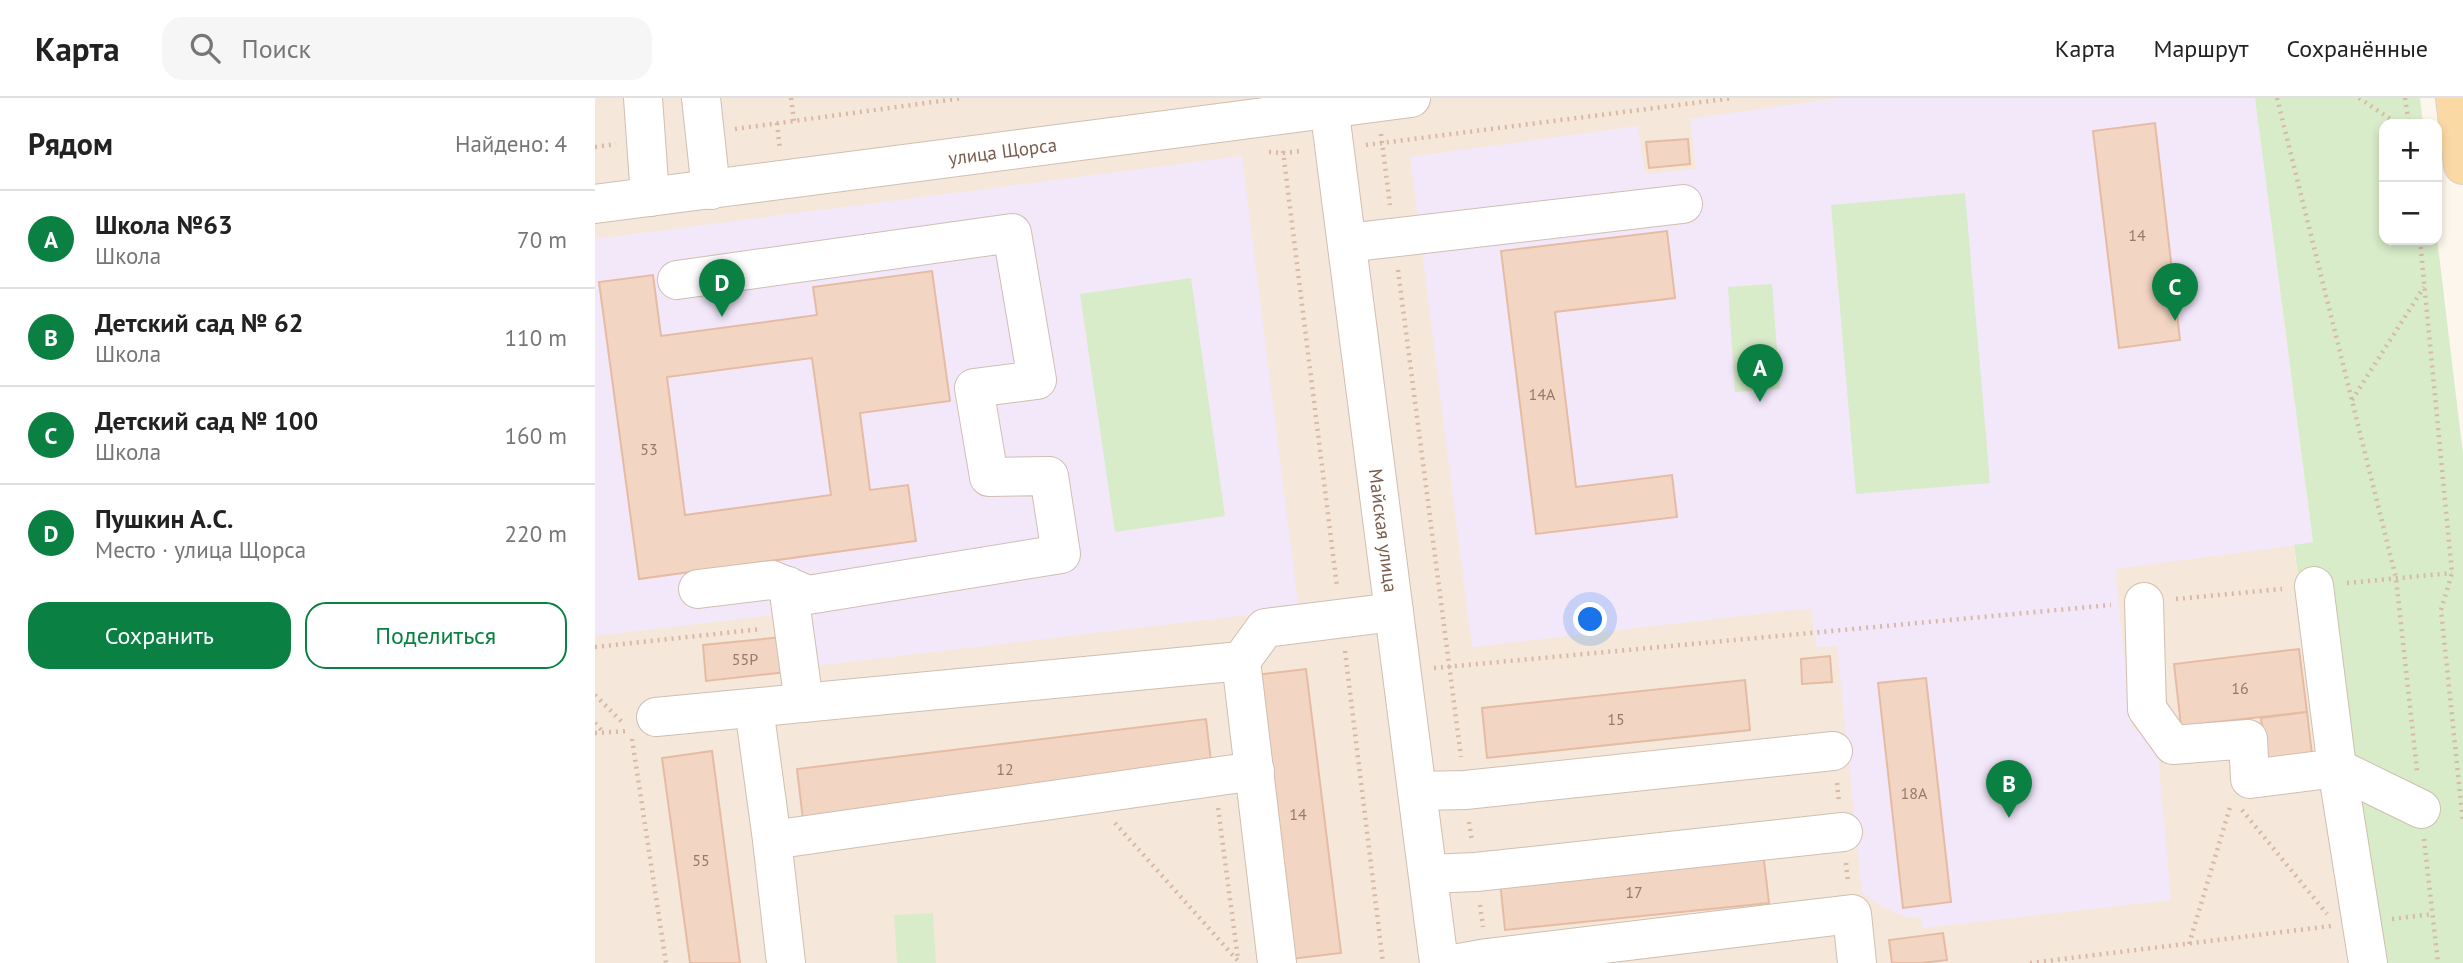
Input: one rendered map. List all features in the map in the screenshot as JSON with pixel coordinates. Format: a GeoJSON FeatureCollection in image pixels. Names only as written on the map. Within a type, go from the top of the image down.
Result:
{"type":"FeatureCollection","features":[{"type":"Feature","properties":{"kind":"main road"},"geometry":{"type":"LineString","coordinates":[[2455,98],[2463,165]]}},
{"type":"Feature","properties":{"kind":"street"},"geometry":{"type":"LineString","coordinates":[[643,98],[650,197]]}},
{"type":"Feature","properties":{"kind":"street","name":"улица Щорса"},"geometry":{"type":"LineString","coordinates":[[595,204],[1279,116],[1329,104],[1394,100]]}},
{"type":"Feature","properties":{"kind":"street","name":"Майская улица"},"geometry":{"type":"LineString","coordinates":[[1329,104],[1439,963]]}},
{"type":"Feature","properties":{"kind":"street"},"geometry":{"type":"LineString","coordinates":[[703,115],[711,190]]}},
{"type":"Feature","properties":{"kind":"street"},"geometry":{"type":"LineString","coordinates":[[1347,243],[1683,204]]}},
{"type":"Feature","properties":{"kind":"street"},"geometry":{"type":"LineString","coordinates":[[677,280],[1012,233],[1037,380],[974,388],[989,477],[1049,476],[1061,554],[808,595],[772,580],[698,589]]}},
{"type":"Feature","properties":{"kind":"street"},"geometry":{"type":"LineString","coordinates":[[788,586],[804,703]]}},
{"type":"Feature","properties":{"kind":"street"},"geometry":{"type":"LineString","coordinates":[[2314,586],[2337,768],[2368,963]]}},
{"type":"Feature","properties":{"kind":"street"},"geometry":{"type":"LineString","coordinates":[[2144,602],[2147,709],[2172,745],[2248,740],[2250,779],[2337,768],[2421,809]]}},
{"type":"Feature","properties":{"kind":"street"},"geometry":{"type":"LineString","coordinates":[[1277,963],[1241,661],[1265,628],[1394,612]]}},
{"type":"Feature","properties":{"kind":"street"},"geometry":{"type":"LineString","coordinates":[[656,717],[1241,661]]}},
{"type":"Feature","properties":{"kind":"street"},"geometry":{"type":"LineString","coordinates":[[754,708],[786,963]]}},
{"type":"Feature","properties":{"kind":"street"},"geometry":{"type":"LineString","coordinates":[[1417,791],[1465,790],[1833,751]]}},
{"type":"Feature","properties":{"kind":"street"},"geometry":{"type":"LineString","coordinates":[[772,840],[1255,771]]}},
{"type":"Feature","properties":{"kind":"street"},"geometry":{"type":"LineString","coordinates":[[1428,874],[1476,872],[1843,832]]}},
{"type":"Feature","properties":{"kind":"street"},"geometry":{"type":"LineString","coordinates":[[1473,960],[1852,914],[1857,963]]}},
{"type":"Feature","properties":{"kind":"path"},"geometry":{"type":"LineString","coordinates":[[792,98],[794,121]]}},
{"type":"Feature","properties":{"kind":"path"},"geometry":{"type":"LineString","coordinates":[[703,115],[794,121],[963,98]]}},
{"type":"Feature","properties":{"kind":"path"},"geometry":{"type":"LineString","coordinates":[[2277,98],[2396,578],[2438,963]]}},
{"type":"Feature","properties":{"kind":"path"},"geometry":{"type":"LineString","coordinates":[[2359,98],[2390,119]]}},
{"type":"Feature","properties":{"kind":"path"},"geometry":{"type":"LineString","coordinates":[[2405,98],[2408,119]]}},
{"type":"Feature","properties":{"kind":"path"},"geometry":{"type":"LineString","coordinates":[[1394,100],[1394,238],[1476,872],[1473,960]]}},
{"type":"Feature","properties":{"kind":"path"},"geometry":{"type":"LineString","coordinates":[[1279,116],[1384,963]]}},
{"type":"Feature","properties":{"kind":"path"},"geometry":{"type":"LineString","coordinates":[[595,147],[646,140]]}},
{"type":"Feature","properties":{"kind":"path"},"geometry":{"type":"LineString","coordinates":[[2421,245],[2452,573],[2441,610],[2463,822]]}},
{"type":"Feature","properties":{"kind":"path"},"geometry":{"type":"LineString","coordinates":[[2352,400],[2425,286]]}},
{"type":"Feature","properties":{"kind":"path"},"geometry":{"type":"LineString","coordinates":[[1401,669],[1450,668],[2452,573]]}},
{"type":"Feature","properties":{"kind":"path"},"geometry":{"type":"LineString","coordinates":[[595,648],[793,625]]}},
{"type":"Feature","properties":{"kind":"path"},"geometry":{"type":"LineString","coordinates":[[595,695],[631,731],[666,963]]}},
{"type":"Feature","properties":{"kind":"path"},"geometry":{"type":"LineString","coordinates":[[595,723],[603,732]]}},
{"type":"Feature","properties":{"kind":"path"},"geometry":{"type":"LineString","coordinates":[[1215,777],[1238,962]]}},
{"type":"Feature","properties":{"kind":"path"},"geometry":{"type":"LineString","coordinates":[[1090,795],[1238,962]]}},
{"type":"Feature","properties":{"kind":"path"},"geometry":{"type":"LineString","coordinates":[[2029,963],[2189,944],[2336,926],[2233,799],[2189,944]]}},
{"type":"Feature","properties":{"kind":"path"},"geometry":{"type":"LineString","coordinates":[[2362,923],[2432,914]]}},
{"type":"Feature","properties":{"kind":"shaded area"},"geometry":{"type":"Polygon","coordinates":[[[595,98],[2255,98],[2313,543],[2294,546],[2348,963],[595,963],[595,98]]]}},
{"type":"Feature","properties":{"kind":"shaded area"},"geometry":{"type":"Polygon","coordinates":[[[1838,98],[2255,98],[2313,543],[2115,569],[2132,728],[2157,742],[2171,900],[1923,928],[1921,918],[1906,917],[1879,905],[1862,893],[1837,646],[1816,647],[1811,608],[1472,647],[1410,157],[1638,126],[1645,174],[1696,169],[1690,119],[1838,98]]]}},
{"type":"Feature","properties":{"kind":"shaded area"},"geometry":{"type":"Polygon","coordinates":[[[1242,156],[1299,609],[814,666],[807,611],[595,636],[595,239],[1242,156]]]}},
{"type":"Feature","properties":{"kind":"green space"},"geometry":{"type":"Polygon","coordinates":[[[2255,98],[2420,98],[2422,119],[2379,119],[2379,245],[2438,245],[2463,454],[2463,963],[2349,963],[2294,545],[2313,542],[2255,98]]]}},
{"type":"Feature","properties":{"kind":"green space"},"geometry":{"type":"Polygon","coordinates":[[[1965,193],[1990,483],[1856,494],[1831,205],[1965,193]]]}},
{"type":"Feature","properties":{"kind":"green space"},"geometry":{"type":"Polygon","coordinates":[[[1191,278],[1225,516],[1115,532],[1080,294],[1191,278]]]}},
{"type":"Feature","properties":{"kind":"green space"},"geometry":{"type":"Polygon","coordinates":[[[1772,284],[1780,389],[1735,392],[1728,287],[1772,284]]]}},
{"type":"Feature","properties":{"kind":"green space"},"geometry":{"type":"Polygon","coordinates":[[[933,913],[936,963],[897,963],[894,915],[933,913]]]}},
{"type":"Feature","properties":{"kind":"building"},"geometry":{"type":"Polygon","coordinates":[[[2155,123],[2180,340],[2119,348],[2093,131],[2155,123]]]}},
{"type":"Feature","properties":{"kind":"building"},"geometry":{"type":"Polygon","coordinates":[[[1688,139],[1690,164],[1649,168],[1646,142],[1688,139]]]}},
{"type":"Feature","properties":{"kind":"building"},"geometry":{"type":"Polygon","coordinates":[[[1667,231],[1675,298],[1555,312],[1576,487],[1672,475],[1677,517],[1536,534],[1501,251],[1667,231]]]}},
{"type":"Feature","properties":{"kind":"building"},"geometry":{"type":"Polygon","coordinates":[[[932,271],[950,401],[860,413],[870,490],[908,485],[916,541],[639,579],[599,282],[653,275],[661,336],[817,315],[813,287],[932,271]],[[812,358],[667,377],[685,515],[831,495],[812,358]]]}},
{"type":"Feature","properties":{"kind":"building"},"geometry":{"type":"Polygon","coordinates":[[[783,637],[787,672],[706,681],[703,645],[783,637]]]}},
{"type":"Feature","properties":{"kind":"building"},"geometry":{"type":"Polygon","coordinates":[[[2299,649],[2307,712],[2181,726],[2174,664],[2299,649]]]}},
{"type":"Feature","properties":{"kind":"building"},"geometry":{"type":"Polygon","coordinates":[[[1830,656],[1832,682],[1802,684],[1801,659],[1830,656]]]}},
{"type":"Feature","properties":{"kind":"building"},"geometry":{"type":"Polygon","coordinates":[[[1306,669],[1341,953],[1291,959],[1255,675],[1306,669]]]}},
{"type":"Feature","properties":{"kind":"building"},"geometry":{"type":"Polygon","coordinates":[[[1926,678],[1951,902],[1903,908],[1878,683],[1926,678]]]}},
{"type":"Feature","properties":{"kind":"building"},"geometry":{"type":"Polygon","coordinates":[[[1745,680],[1750,730],[1487,758],[1482,708],[1745,680]]]}},
{"type":"Feature","properties":{"kind":"building"},"geometry":{"type":"Polygon","coordinates":[[[2307,712],[2313,763],[2266,769],[2261,718],[2307,712]]]}},
{"type":"Feature","properties":{"kind":"building"},"geometry":{"type":"Polygon","coordinates":[[[1206,719],[1212,770],[803,820],[797,769],[1206,719]]]}},
{"type":"Feature","properties":{"kind":"building"},"geometry":{"type":"Polygon","coordinates":[[[712,751],[740,963],[690,963],[662,758],[712,751]]]}},
{"type":"Feature","properties":{"kind":"building"},"geometry":{"type":"Polygon","coordinates":[[[1763,852],[1769,903],[1505,930],[1500,881],[1763,852]]]}},
{"type":"Feature","properties":{"kind":"building"},"geometry":{"type":"Polygon","coordinates":[[[1943,933],[1947,960],[1892,963],[1889,940],[1943,933]]]}},
{"type":"Feature","properties":{"kind":"place","name":"Пушкин А.С."},"geometry":{"type":"Point","coordinates":[722,317]}},
{"type":"Feature","properties":{"kind":"place","name":"Детский сад № 100"},"geometry":{"type":"Point","coordinates":[2175,321]}},
{"type":"Feature","properties":{"kind":"place","name":"Школа №63"},"geometry":{"type":"Point","coordinates":[1760,402]}},
{"type":"Feature","properties":{"kind":"place","name":"Детский сад № 62"},"geometry":{"type":"Point","coordinates":[2009,818]}}]}
